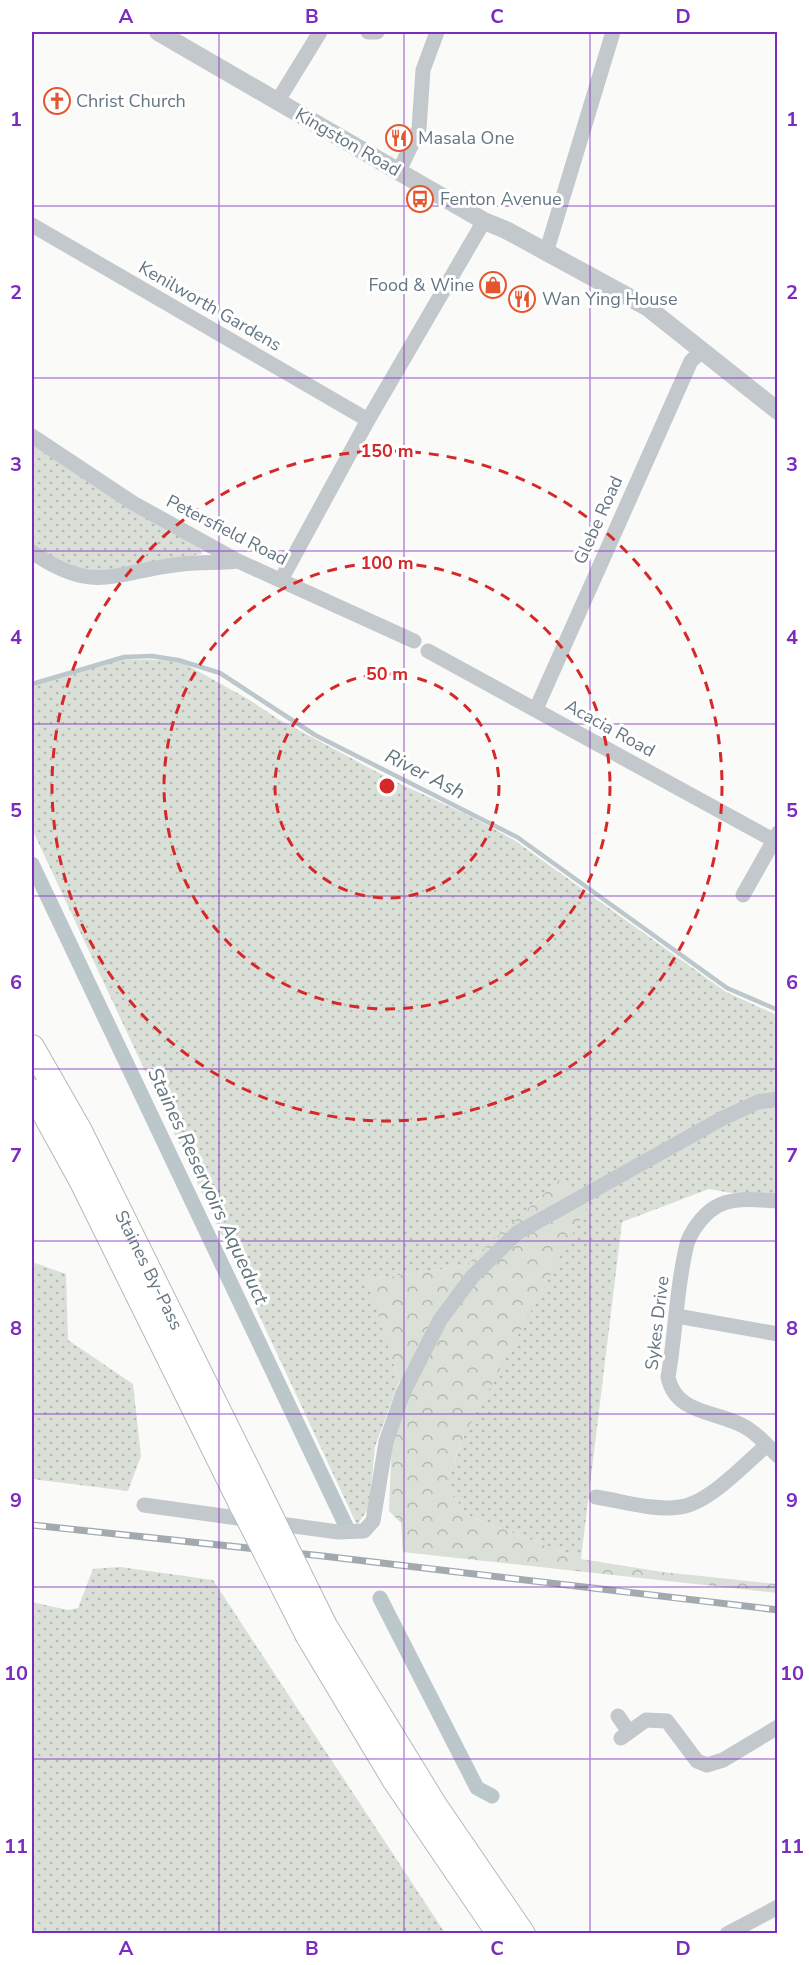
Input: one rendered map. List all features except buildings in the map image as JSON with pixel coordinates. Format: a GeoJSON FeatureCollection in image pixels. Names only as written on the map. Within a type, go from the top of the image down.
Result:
{"type":"FeatureCollection","features":[{"type":"Feature","properties":{"kind":"highway","name":"Staines By-Pass"},"geometry":{"type":"LineString","coordinates":[[32,1047],[80,1131],[252,1502]]}},
{"type":"Feature","properties":{"kind":"highway","name":"Staines By-Pass"},"geometry":{"type":"LineString","coordinates":[[32,1091],[252,1502]]}},
{"type":"Feature","properties":{"kind":"highway"},"geometry":{"type":"LineString","coordinates":[[252,1502],[394,1781],[499,1934]]}},
{"type":"Feature","properties":{"kind":"highway"},"geometry":{"type":"LineString","coordinates":[[317,1631],[523,1934]]}},
{"type":"Feature","properties":{"kind":"street","name":"Kingston Road"},"geometry":{"type":"LineString","coordinates":[[158,32],[484,221],[647,307],[777,411]]}},
{"type":"Feature","properties":{"kind":"street"},"geometry":{"type":"LineString","coordinates":[[277,102],[320,32]]}},
{"type":"Feature","properties":{"kind":"street"},"geometry":{"type":"LineString","coordinates":[[368,32],[377,32]]}},
{"type":"Feature","properties":{"kind":"street"},"geometry":{"type":"LineString","coordinates":[[399,171],[418,129],[423,70],[436,32]]}},
{"type":"Feature","properties":{"kind":"street"},"geometry":{"type":"LineString","coordinates":[[546,253],[613,32]]}},
{"type":"Feature","properties":{"kind":"street"},"geometry":{"type":"LineString","coordinates":[[281,580],[369,420],[484,221]]}},
{"type":"Feature","properties":{"kind":"street","name":"Kenilworth Gardens"},"geometry":{"type":"LineString","coordinates":[[32,225],[369,420]]}},
{"type":"Feature","properties":{"kind":"street","name":"Glebe Road"},"geometry":{"type":"LineString","coordinates":[[536,709],[691,361],[702,351]]}},
{"type":"Feature","properties":{"kind":"street","name":"Petersfield Road"},"geometry":{"type":"LineString","coordinates":[[32,436],[133,503],[238,561],[414,640]]}},
{"type":"Feature","properties":{"kind":"street"},"geometry":{"type":"LineString","coordinates":[[32,552],[50,565],[80,577],[108,578],[182,564],[238,561]]}},
{"type":"Feature","properties":{"kind":"street","name":"Acacia Road"},"geometry":{"type":"LineString","coordinates":[[428,651],[775,837]]}},
{"type":"Feature","properties":{"kind":"street"},"geometry":{"type":"LineString","coordinates":[[743,895],[775,837]]}},
{"type":"Feature","properties":{"kind":"street"},"geometry":{"type":"LineString","coordinates":[[144,1504],[338,1532],[364,1531],[373,1521],[386,1442],[403,1393],[440,1320],[472,1277],[517,1233],[723,1118],[758,1102],[777,1099]]}},
{"type":"Feature","properties":{"kind":"street","name":"Sykes Drive"},"geometry":{"type":"LineString","coordinates":[[772,1451],[749,1429],[695,1409],[677,1398],[668,1377],[688,1242],[704,1216],[716,1206],[734,1201],[777,1201]]}},
{"type":"Feature","properties":{"kind":"street"},"geometry":{"type":"LineString","coordinates":[[677,1316],[777,1334]]}},
{"type":"Feature","properties":{"kind":"street"},"geometry":{"type":"LineString","coordinates":[[596,1497],[664,1508],[691,1504],[772,1451]]}},
{"type":"Feature","properties":{"kind":"street"},"geometry":{"type":"LineString","coordinates":[[618,1716],[625,1735],[646,1720],[667,1722],[697,1761],[707,1765],[723,1760],[777,1727]]}},
{"type":"Feature","properties":{"kind":"street"},"geometry":{"type":"LineString","coordinates":[[727,1934],[777,1907]]}},
{"type":"Feature","properties":{"kind":"green space"},"geometry":{"type":"Polygon","coordinates":[[[32,436],[154,514],[200,549],[202,554],[106,572],[79,568],[32,551],[32,436]]]}},
{"type":"Feature","properties":{"kind":"green space"},"geometry":{"type":"Polygon","coordinates":[[[114,659],[178,660],[248,699],[278,719],[392,780],[470,816],[514,840],[726,992],[777,1015],[777,1201],[709,1189],[622,1222],[581,1559],[469,1516],[445,1487],[559,1180],[465,1266],[368,1280],[399,1381],[375,1447],[369,1508],[357,1525],[32,829],[32,682],[114,659]]]}},
{"type":"Feature","properties":{"kind":"green space"},"geometry":{"type":"Polygon","coordinates":[[[559,1180],[588,1205],[463,1438],[445,1487],[469,1516],[581,1559],[663,1572],[777,1584],[777,1593],[403,1552],[401,1523],[389,1511],[392,1438],[409,1388],[399,1381],[367,1280],[465,1266],[559,1180]]]}},
{"type":"Feature","properties":{"kind":"green space"},"geometry":{"type":"Polygon","coordinates":[[[32,1262],[66,1274],[68,1340],[133,1384],[141,1456],[128,1491],[32,1479],[32,1262]]]}},
{"type":"Feature","properties":{"kind":"green space"},"geometry":{"type":"Polygon","coordinates":[[[120,1567],[213,1580],[445,1933],[32,1933],[32,1602],[68,1610],[78,1608],[93,1569],[120,1567]]]}},
{"type":"Feature","properties":{"kind":"waterway","name":"River Ash"},"geometry":{"type":"LineString","coordinates":[[32,684],[124,657],[152,656],[178,660],[220,673],[315,735],[517,837],[727,988],[778,1010]]}},
{"type":"Feature","properties":{"kind":"waterway","name":"Staines Reservoirs Aqueduct"},"geometry":{"type":"LineString","coordinates":[[32,864],[346,1526]]}},
{"type":"Feature","properties":{"kind":"waterway","name":"Staines Reservoirs Aqueduct"},"geometry":{"type":"LineString","coordinates":[[380,1598],[477,1788],[492,1796]]}},
{"type":"Feature","properties":{"kind":"railway"},"geometry":{"type":"LineString","coordinates":[[32,1525],[323,1556],[778,1610]]}},
{"type":"Feature","properties":{"kind":"place","name":"Christ Church"},"geometry":{"type":"Point","coordinates":[57,101]}},
{"type":"Feature","properties":{"kind":"place","name":"Masala One"},"geometry":{"type":"Point","coordinates":[399,138]}},
{"type":"Feature","properties":{"kind":"place","name":"Fenton Avenue"},"geometry":{"type":"Point","coordinates":[420,199]}},
{"type":"Feature","properties":{"kind":"place","name":"Food & Wine"},"geometry":{"type":"Point","coordinates":[493,285]}},
{"type":"Feature","properties":{"kind":"place","name":"Wan Ying House"},"geometry":{"type":"Point","coordinates":[522,299]}}]}
